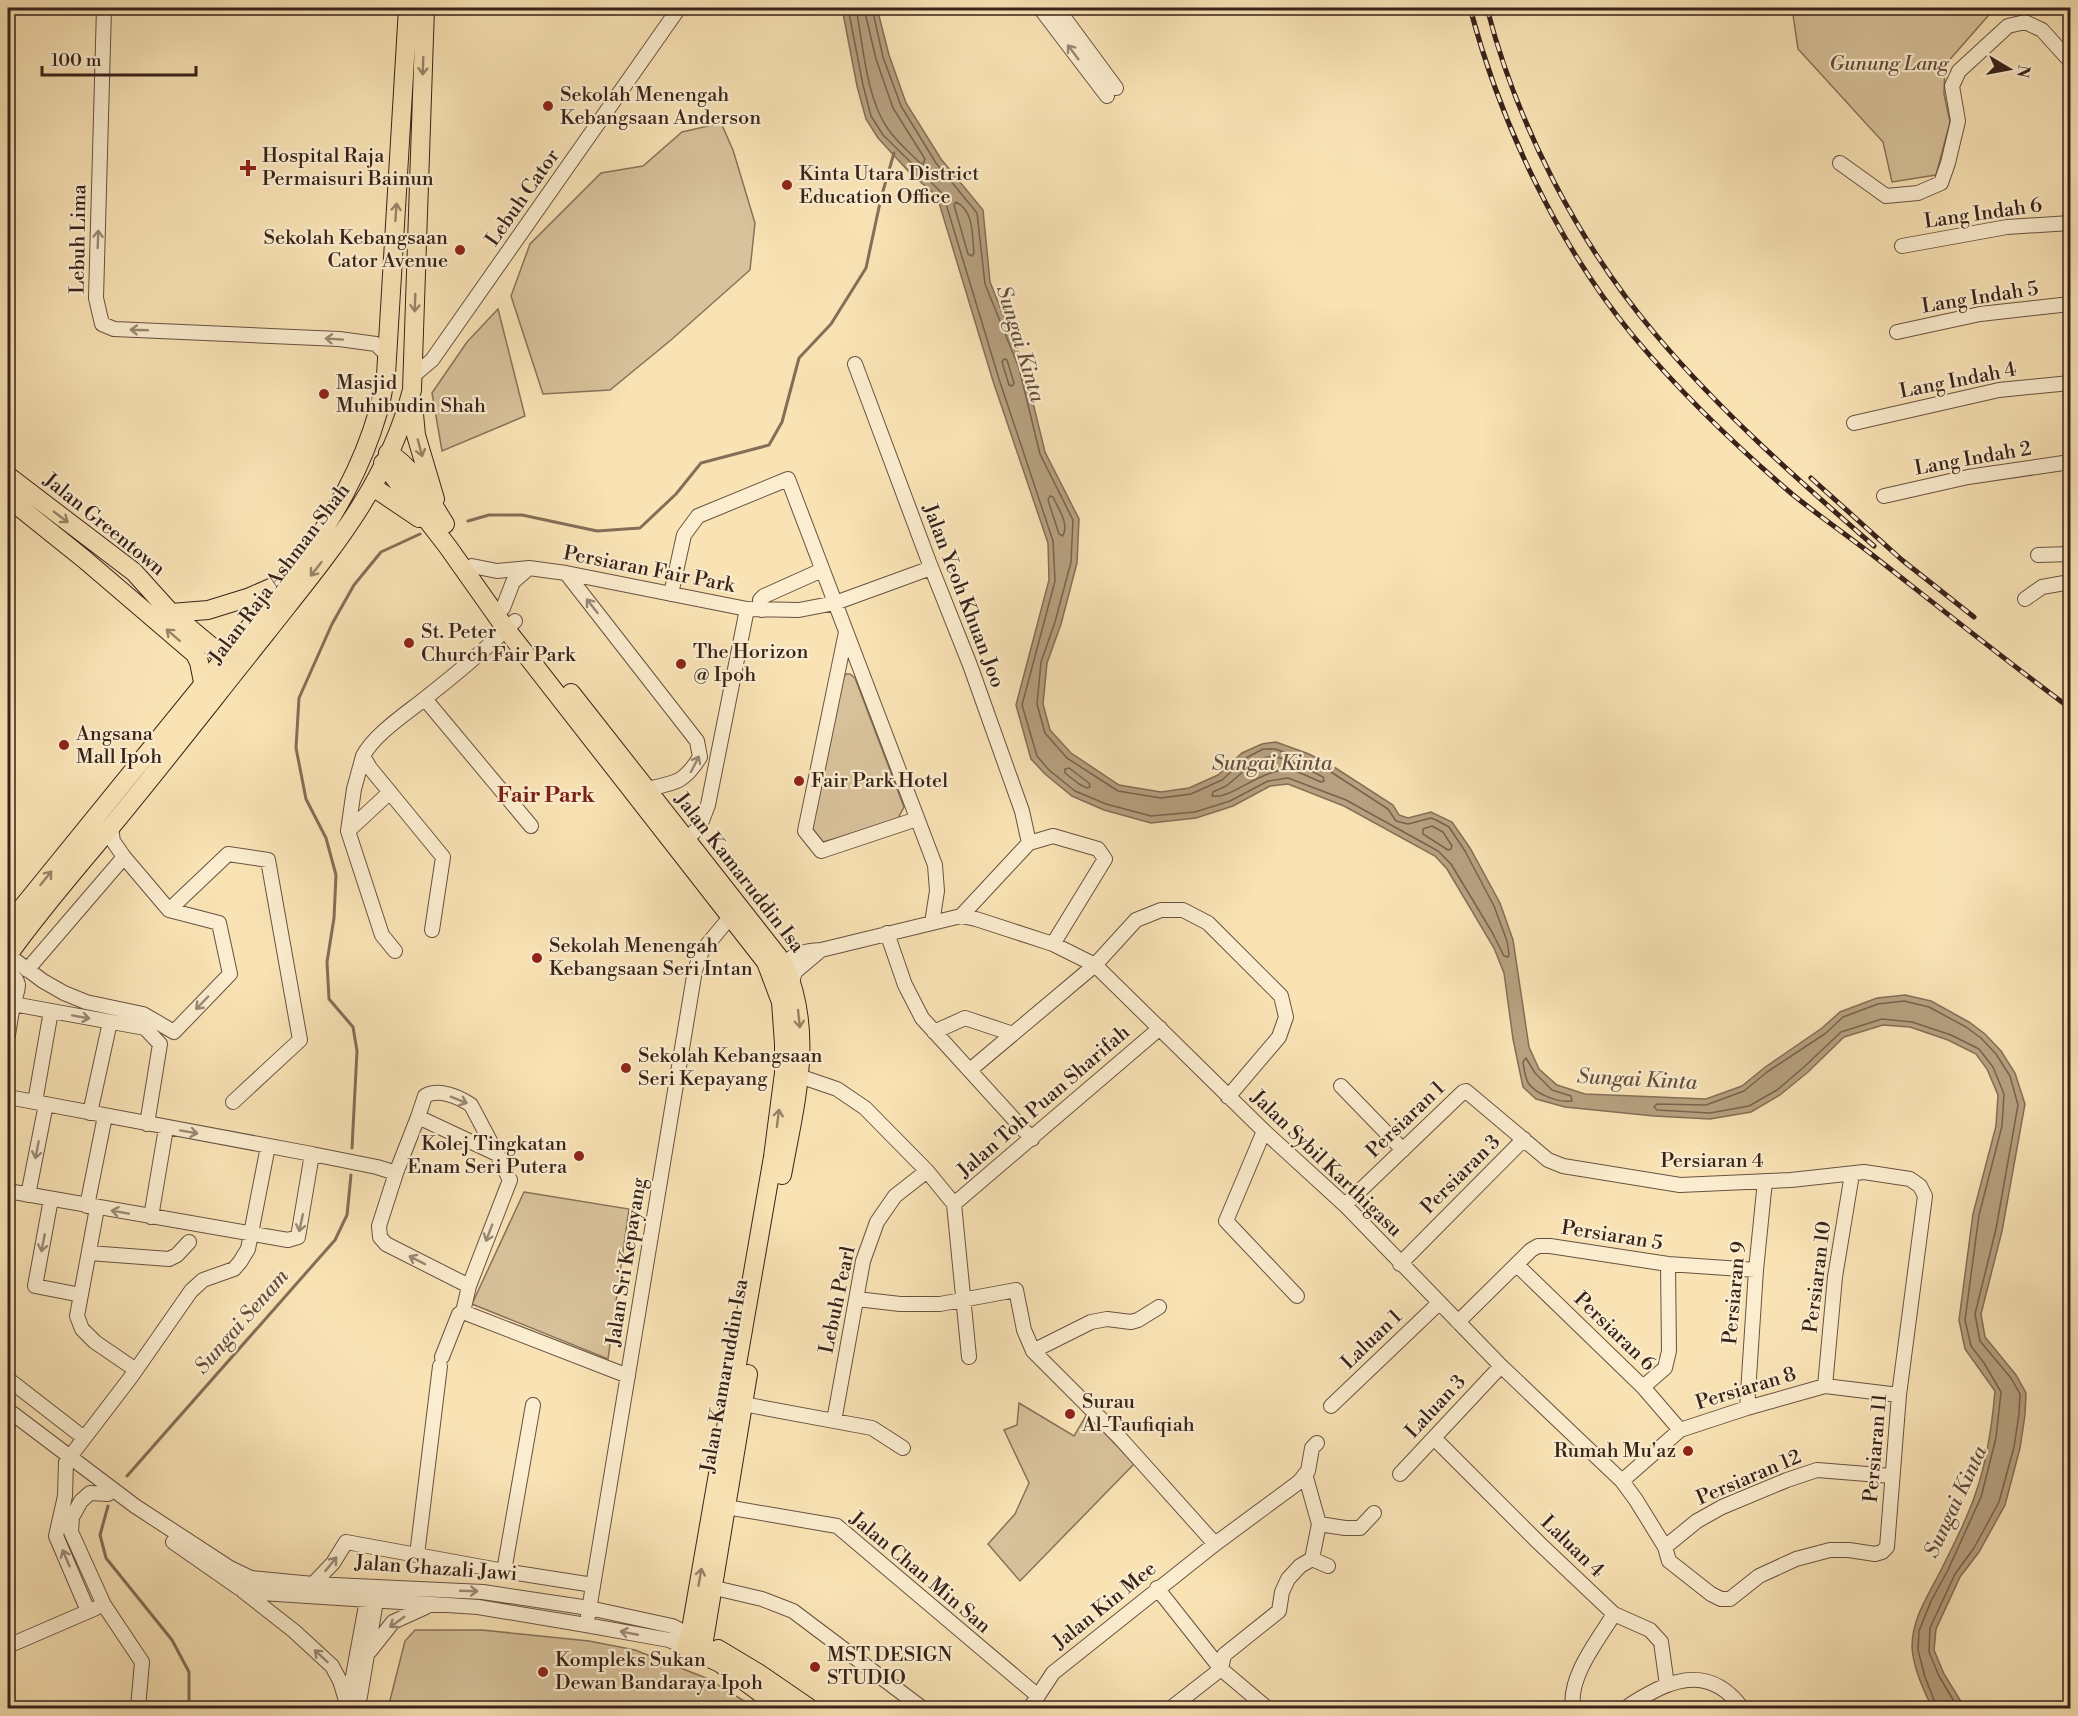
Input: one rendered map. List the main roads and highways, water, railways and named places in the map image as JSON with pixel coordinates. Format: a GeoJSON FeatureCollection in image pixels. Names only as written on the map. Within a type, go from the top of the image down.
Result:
{"type":"FeatureCollection","features":[{"type":"Feature","properties":{"kind":"main road","name":"Jalan Raja Ashman Shah"},"geometry":{"type":"LineString","coordinates":[[8,924],[301,564],[347,492],[375,423],[386,375],[408,8]]}},
{"type":"Feature","properties":{"kind":"main road","name":"Jalan Raja Ashman Shah"},"geometry":{"type":"LineString","coordinates":[[8,955],[30,924],[111,828],[340,538],[373,487],[404,420],[412,383],[425,8]]}},
{"type":"Feature","properties":{"kind":"main road"},"geometry":{"type":"LineString","coordinates":[[301,564],[328,533],[361,483],[369,465],[385,457],[389,390],[386,375]]}},
{"type":"Feature","properties":{"kind":"main road"},"geometry":{"type":"LineString","coordinates":[[412,383],[416,435],[438,524]]}},
{"type":"Feature","properties":{"kind":"main road","name":"Jalan Kamaruddin Isa"},"geometry":{"type":"LineString","coordinates":[[385,457],[400,462],[414,478],[438,524],[508,619],[736,912],[784,964],[792,982],[798,1009],[802,1047],[799,1076],[715,1580],[695,1643]]}},
{"type":"Feature","properties":{"kind":"main road","name":"Jalan Greentown"},"geometry":{"type":"LineString","coordinates":[[9,485],[134,572],[171,613],[224,657]]}},
{"type":"Feature","properties":{"kind":"main road","name":"Jalan Greentown"},"geometry":{"type":"LineString","coordinates":[[9,485],[84,559],[195,654],[200,662],[203,682]]}},
{"type":"Feature","properties":{"kind":"main road"},"geometry":{"type":"LineString","coordinates":[[373,487],[438,524]]}},
{"type":"Feature","properties":{"kind":"main road","name":"Jalan Kamaruddin Isa"},"geometry":{"type":"LineString","coordinates":[[438,524],[472,566],[508,619],[686,840],[736,912],[766,962],[781,1002],[784,1073],[773,1157],[695,1643]]}},
{"type":"Feature","properties":{"kind":"main road"},"geometry":{"type":"LineString","coordinates":[[171,613],[208,610],[250,597],[285,582]]}},
{"type":"Feature","properties":{"kind":"main road"},"geometry":{"type":"LineString","coordinates":[[175,748],[185,721],[219,674],[224,657]]}},
{"type":"Feature","properties":{"kind":"main road"},"geometry":{"type":"LineString","coordinates":[[8,924],[17,928],[30,924]]}},
{"type":"Feature","properties":{"kind":"main road"},"geometry":{"type":"LineString","coordinates":[[781,1002],[785,993],[780,974],[784,964]]}},
{"type":"Feature","properties":{"kind":"main road"},"geometry":{"type":"LineString","coordinates":[[784,1044],[793,1068],[799,1076]]}},
{"type":"Feature","properties":{"kind":"main road"},"geometry":{"type":"LineString","coordinates":[[715,1580],[714,1614],[719,1633],[730,1647],[758,1673]]}},
{"type":"Feature","properties":{"kind":"main road","name":"Jalan Ghazali Jawi"},"geometry":{"type":"LineString","coordinates":[[695,1643],[758,1673],[809,1708]]}},
{"type":"Feature","properties":{"kind":"main road","name":"Jalan Ghazali Jawi"},"geometry":{"type":"LineString","coordinates":[[695,1643],[781,1708]]}},
{"type":"Feature","properties":{"kind":"water","name":"Sungai Kinta"},"geometry":{"type":"Polygon","coordinates":[[[842,8],[877,8],[889,55],[906,103],[941,159],[983,210],[990,282],[1024,366],[1045,452],[1079,519],[1077,563],[1061,624],[1047,663],[1043,704],[1050,730],[1071,753],[1119,785],[1161,792],[1189,788],[1218,775],[1242,753],[1262,744],[1276,742],[1309,754],[1334,767],[1393,805],[1399,815],[1408,818],[1431,812],[1452,822],[1470,848],[1500,903],[1513,940],[1529,1047],[1539,1069],[1557,1085],[1585,1094],[1706,1099],[1742,1086],[1822,1028],[1840,1012],[1877,998],[1905,995],[1931,1001],[1969,1022],[1985,1034],[2001,1051],[2015,1073],[2025,1104],[2002,1231],[1981,1314],[1985,1337],[2016,1375],[2026,1393],[2025,1415],[2020,1448],[2005,1505],[1979,1552],[1960,1577],[1936,1629],[1934,1650],[1944,1674],[1965,1708],[1932,1708],[1917,1671],[1912,1647],[1918,1615],[1960,1531],[1975,1495],[1986,1457],[1992,1417],[1995,1391],[1965,1349],[1959,1320],[1973,1214],[1996,1126],[1998,1095],[1987,1069],[1976,1054],[1948,1040],[1910,1027],[1883,1025],[1844,1037],[1780,1095],[1751,1112],[1710,1119],[1654,1116],[1565,1107],[1536,1099],[1523,1087],[1513,1039],[1504,973],[1494,948],[1447,869],[1435,856],[1344,806],[1288,784],[1270,786],[1233,806],[1196,818],[1151,823],[1104,810],[1072,796],[1045,774],[1031,759],[1016,705],[1049,580],[1048,543],[993,381],[937,196],[910,173],[878,138],[866,119],[857,86],[842,8]]]}},
{"type":"Feature","properties":{"kind":"waterway","name":"Sungai Senam"},"geometry":{"type":"LineString","coordinates":[[468,521],[489,515],[522,515],[597,531],[640,528],[676,494],[701,463],[769,445],[782,422],[799,358],[831,324],[866,268],[881,198],[894,153]]}},
{"type":"Feature","properties":{"kind":"waterway","name":"Sungai Senam"},"geometry":{"type":"LineString","coordinates":[[352,1148],[357,1051],[353,1027],[329,999],[327,962],[334,918],[336,875],[326,838],[306,799],[296,748],[299,698],[332,624],[354,585],[381,552],[420,534]]}},
{"type":"Feature","properties":{"kind":"waterway","name":"Sungai Senam"},"geometry":{"type":"LineString","coordinates":[[127,1476],[335,1240],[347,1215],[351,1175]]}},
{"type":"Feature","properties":{"kind":"waterway","name":"Sungai Senam"},"geometry":{"type":"LineString","coordinates":[[108,1506],[100,1535],[106,1558],[172,1640],[189,1672],[189,1708]]}},
{"type":"Feature","properties":{"kind":"railway"},"geometry":{"type":"LineString","coordinates":[[1470,8],[1498,95],[1535,181],[1580,263],[1634,337],[1710,418],[1792,494],[2070,708]]}},
{"type":"Feature","properties":{"kind":"railway"},"geometry":{"type":"LineString","coordinates":[[1487,8],[1515,96],[1533,139],[1576,222],[1601,262],[1656,335],[1707,391],[1789,471],[1874,546]]}},
{"type":"Feature","properties":{"kind":"railway"},"geometry":{"type":"LineString","coordinates":[[1811,478],[1902,560],[1974,617]]}},
{"type":"Feature","properties":{"kind":"place","name":"Sekolah Menengah Kebangsaan Anderson"},"geometry":{"type":"Point","coordinates":[548,106]}},
{"type":"Feature","properties":{"kind":"place","name":"Hospital Raja Permaisuri Bainun"},"geometry":{"type":"Point","coordinates":[248,168]}},
{"type":"Feature","properties":{"kind":"place","name":"Kinta Utara District Education Office"},"geometry":{"type":"Point","coordinates":[787,185]}},
{"type":"Feature","properties":{"kind":"place","name":"Sekolah Kebangsaan Cator Avenue"},"geometry":{"type":"Point","coordinates":[460,250]}},
{"type":"Feature","properties":{"kind":"place","name":"Masjid Muhibudin Shah"},"geometry":{"type":"Point","coordinates":[324,394]}},
{"type":"Feature","properties":{"kind":"place","name":"St. Peter Church Fair Park"},"geometry":{"type":"Point","coordinates":[409,643]}},
{"type":"Feature","properties":{"kind":"place","name":"The Horizon @ Ipoh"},"geometry":{"type":"Point","coordinates":[681,664]}},
{"type":"Feature","properties":{"kind":"place","name":"Angsana Mall Ipoh"},"geometry":{"type":"Point","coordinates":[64,745]}},
{"type":"Feature","properties":{"kind":"place","name":"Fair Park Hotel"},"geometry":{"type":"Point","coordinates":[799,781]}},
{"type":"Feature","properties":{"kind":"place","name":"Sekolah Menengah Kebangsaan Seri Intan"},"geometry":{"type":"Point","coordinates":[537,958]}},
{"type":"Feature","properties":{"kind":"place","name":"Sekolah Kebangsaan Seri Kepayang"},"geometry":{"type":"Point","coordinates":[626,1068]}},
{"type":"Feature","properties":{"kind":"place","name":"Kolej Tingkatan Enam Seri Putera"},"geometry":{"type":"Point","coordinates":[579,1156]}},
{"type":"Feature","properties":{"kind":"place","name":"Surau Al-Taufiqiah"},"geometry":{"type":"Point","coordinates":[1070,1414]}},
{"type":"Feature","properties":{"kind":"place","name":"Rumah Mu'az"},"geometry":{"type":"Point","coordinates":[1688,1451]}},
{"type":"Feature","properties":{"kind":"place","name":"MST DESIGN STUDIO"},"geometry":{"type":"Point","coordinates":[815,1667]}},
{"type":"Feature","properties":{"kind":"place","name":"Kompleks Sukan Dewan Bandaraya Ipoh"},"geometry":{"type":"Point","coordinates":[543,1672]}},
{"type":"Feature","properties":{"kind":"district","name":"Fair Park"},"geometry":{"type":"Point","coordinates":[546,795]}},
{"type":"Feature","properties":{"kind":"park label","name":"Gunung Lang"},"geometry":{"type":"Point","coordinates":[1889,64]}}]}
